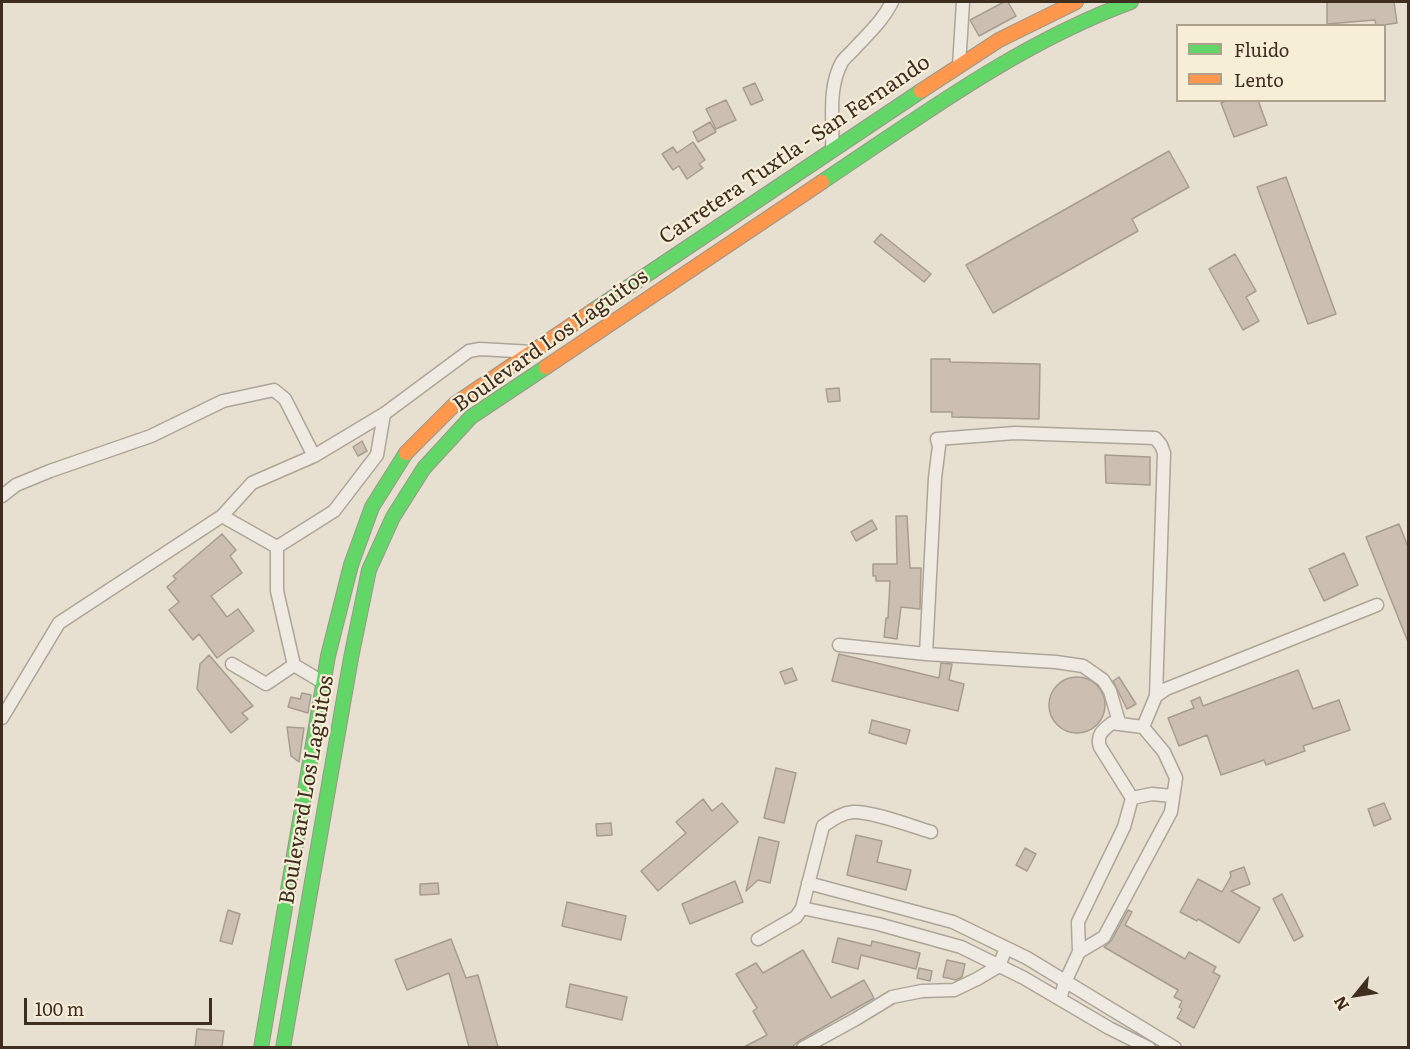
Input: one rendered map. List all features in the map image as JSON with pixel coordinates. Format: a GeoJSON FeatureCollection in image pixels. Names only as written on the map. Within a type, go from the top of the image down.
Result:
{"type":"FeatureCollection","features":[{"type":"Feature","properties":{"kind":"main road","name":"Carretera Tuxtla - San Fernando"},"geometry":{"type":"LineString","coordinates":[[261,1047],[328,656],[351,565],[372,507],[408,450],[455,404],[832,149],[999,40],[1077,2]]}},
{"type":"Feature","properties":{"kind":"main road","name":"Boulevard Los Laguitos"},"geometry":{"type":"LineString","coordinates":[[283,1047],[351,658],[369,570],[393,517],[424,468],[471,417],[914,122],[1010,59],[1106,10],[1131,2]]}},
{"type":"Feature","properties":{"kind":"main road"},"geometry":{"type":"LineString","coordinates":[[902,104],[914,122]]}},
{"type":"Feature","properties":{"kind":"street"},"geometry":{"type":"LineString","coordinates":[[832,149],[834,123],[831,106],[834,85],[842,62],[885,17],[892,2]]}},
{"type":"Feature","properties":{"kind":"street"},"geometry":{"type":"LineString","coordinates":[[959,66],[963,2]]}},
{"type":"Feature","properties":{"kind":"street"},"geometry":{"type":"LineString","coordinates":[[2,718],[59,623],[222,516],[252,483],[314,456],[384,414],[469,351],[480,348],[533,352]]}},
{"type":"Feature","properties":{"kind":"street"},"geometry":{"type":"LineString","coordinates":[[2,496],[16,485],[151,436],[223,401],[274,390],[285,399],[314,456]]}},
{"type":"Feature","properties":{"kind":"street"},"geometry":{"type":"LineString","coordinates":[[278,547],[334,512],[377,455],[384,414]]}},
{"type":"Feature","properties":{"kind":"street"},"geometry":{"type":"LineString","coordinates":[[926,654],[935,478],[939,446],[937,439],[1015,433],[1155,438],[1164,453],[1156,696],[1143,727]]}},
{"type":"Feature","properties":{"kind":"street"},"geometry":{"type":"LineString","coordinates":[[222,516],[278,547]]}},
{"type":"Feature","properties":{"kind":"street"},"geometry":{"type":"LineString","coordinates":[[278,547],[277,591],[294,665],[324,683]]}},
{"type":"Feature","properties":{"kind":"street"},"geometry":{"type":"LineString","coordinates":[[1156,696],[1187,679],[1377,605]]}},
{"type":"Feature","properties":{"kind":"street"},"geometry":{"type":"LineString","coordinates":[[839,645],[1083,666],[1103,680],[1114,702],[1119,722]]}},
{"type":"Feature","properties":{"kind":"street"},"geometry":{"type":"LineString","coordinates":[[232,663],[266,684],[294,665]]}},
{"type":"Feature","properties":{"kind":"street"},"geometry":{"type":"LineString","coordinates":[[1060,999],[1065,982],[1080,952],[1078,922],[1124,827],[1132,798],[1098,743],[1101,732],[1112,723],[1119,722],[1143,727],[1171,765],[1176,778],[1171,812],[1104,937],[1080,952]]}},
{"type":"Feature","properties":{"kind":"street"},"geometry":{"type":"LineString","coordinates":[[1132,798],[1152,794],[1172,796]]}},
{"type":"Feature","properties":{"kind":"street"},"geometry":{"type":"LineString","coordinates":[[758,939],[796,917],[802,908],[823,826],[838,816],[853,812],[869,814],[931,832]]}},
{"type":"Feature","properties":{"kind":"street"},"geometry":{"type":"LineString","coordinates":[[808,883],[953,922],[1028,958],[1175,1047]]}},
{"type":"Feature","properties":{"kind":"street"},"geometry":{"type":"LineString","coordinates":[[802,908],[878,924],[961,947],[1149,1047]]}},
{"type":"Feature","properties":{"kind":"street"},"geometry":{"type":"LineString","coordinates":[[803,1047],[892,997],[922,991],[954,990],[999,966],[1006,948]]}},
{"type":"Feature","properties":{"kind":"building"},"geometry":{"type":"Polygon","coordinates":[[[1008,2],[1016,16],[979,36],[970,20],[1008,2]]]}},
{"type":"Feature","properties":{"kind":"building"},"geometry":{"type":"Polygon","coordinates":[[[1327,2],[1394,2],[1397,23],[1376,24],[1375,20],[1327,24],[1327,2]]]}},
{"type":"Feature","properties":{"kind":"building"},"geometry":{"type":"Polygon","coordinates":[[[755,83],[763,100],[751,105],[743,88],[755,83]]]}},
{"type":"Feature","properties":{"kind":"building"},"geometry":{"type":"Polygon","coordinates":[[[726,100],[736,120],[716,129],[706,109],[726,100]]]}},
{"type":"Feature","properties":{"kind":"building"},"geometry":{"type":"Polygon","coordinates":[[[1259,102],[1267,125],[1234,137],[1221,103],[1259,102]]]}},
{"type":"Feature","properties":{"kind":"building"},"geometry":{"type":"Polygon","coordinates":[[[710,122],[716,132],[698,142],[693,132],[710,122]]]}},
{"type":"Feature","properties":{"kind":"building"},"geometry":{"type":"Polygon","coordinates":[[[693,142],[705,160],[699,164],[703,168],[687,179],[679,166],[673,170],[662,154],[673,147],[677,153],[693,142]]]}},
{"type":"Feature","properties":{"kind":"building"},"geometry":{"type":"Polygon","coordinates":[[[1169,151],[1189,187],[1132,219],[1138,231],[993,313],[966,265],[1169,151]]]}},
{"type":"Feature","properties":{"kind":"building"},"geometry":{"type":"Polygon","coordinates":[[[1286,177],[1336,314],[1308,324],[1257,187],[1286,177]]]}},
{"type":"Feature","properties":{"kind":"building"},"geometry":{"type":"Polygon","coordinates":[[[881,234],[931,274],[924,282],[874,242],[881,234]]]}},
{"type":"Feature","properties":{"kind":"building"},"geometry":{"type":"Polygon","coordinates":[[[1235,254],[1256,291],[1246,297],[1259,321],[1243,330],[1209,269],[1235,254]]]}},
{"type":"Feature","properties":{"kind":"building"},"geometry":{"type":"Polygon","coordinates":[[[931,359],[950,359],[950,362],[1040,364],[1039,419],[952,417],[952,412],[931,412],[931,359]]]}},
{"type":"Feature","properties":{"kind":"building"},"geometry":{"type":"Polygon","coordinates":[[[839,388],[840,401],[828,402],[826,389],[839,388]]]}},
{"type":"Feature","properties":{"kind":"building"},"geometry":{"type":"Polygon","coordinates":[[[362,441],[367,451],[358,456],[353,447],[362,441]]]}},
{"type":"Feature","properties":{"kind":"building"},"geometry":{"type":"Polygon","coordinates":[[[1105,455],[1150,457],[1150,485],[1106,483],[1105,455]]]}},
{"type":"Feature","properties":{"kind":"building"},"geometry":{"type":"Polygon","coordinates":[[[896,516],[907,516],[910,568],[921,568],[920,609],[901,607],[897,639],[884,637],[886,618],[888,618],[890,581],[876,581],[876,576],[873,576],[873,564],[897,564],[896,516]]]}},
{"type":"Feature","properties":{"kind":"building"},"geometry":{"type":"Polygon","coordinates":[[[872,520],[877,529],[856,541],[851,532],[872,520]]]}},
{"type":"Feature","properties":{"kind":"building"},"geometry":{"type":"Polygon","coordinates":[[[1399,524],[1408,547],[1408,642],[1366,537],[1399,524]]]}},
{"type":"Feature","properties":{"kind":"building"},"geometry":{"type":"Polygon","coordinates":[[[222,534],[236,550],[230,556],[242,573],[211,596],[227,617],[238,609],[254,631],[217,658],[199,634],[193,640],[169,610],[179,602],[167,587],[176,579],[173,576],[222,534]]]}},
{"type":"Feature","properties":{"kind":"building"},"geometry":{"type":"Polygon","coordinates":[[[1344,553],[1358,585],[1324,601],[1309,569],[1344,553]]]}},
{"type":"Feature","properties":{"kind":"building"},"geometry":{"type":"Polygon","coordinates":[[[839,654],[939,678],[941,663],[952,664],[949,680],[964,684],[958,711],[832,681],[839,654]]]}},
{"type":"Feature","properties":{"kind":"building"},"geometry":{"type":"Polygon","coordinates":[[[209,655],[253,706],[242,713],[248,719],[231,733],[197,689],[200,664],[209,655]]]}},
{"type":"Feature","properties":{"kind":"building"},"geometry":{"type":"Polygon","coordinates":[[[792,668],[797,680],[785,684],[780,672],[792,668]]]}},
{"type":"Feature","properties":{"kind":"building"},"geometry":{"type":"Polygon","coordinates":[[[1298,670],[1313,709],[1339,700],[1350,730],[1303,746],[1305,751],[1266,765],[1264,760],[1221,775],[1207,735],[1179,746],[1168,718],[1194,708],[1191,701],[1200,697],[1203,706],[1298,670]]]}},
{"type":"Feature","properties":{"kind":"building"},"geometry":{"type":"Polygon","coordinates":[[[1077,677],[1088,679],[1097,685],[1103,694],[1105,705],[1103,716],[1097,725],[1088,731],[1077,733],[1066,731],[1057,725],[1051,716],[1049,705],[1051,694],[1057,685],[1066,679],[1077,677]]]}},
{"type":"Feature","properties":{"kind":"building"},"geometry":{"type":"Polygon","coordinates":[[[1119,677],[1136,704],[1127,709],[1113,681],[1119,677]]]}},
{"type":"Feature","properties":{"kind":"building"},"geometry":{"type":"Polygon","coordinates":[[[302,693],[311,695],[308,713],[288,707],[291,697],[300,699],[302,693]]]}},
{"type":"Feature","properties":{"kind":"building"},"geometry":{"type":"Polygon","coordinates":[[[872,720],[910,730],[906,744],[869,733],[872,720]]]}},
{"type":"Feature","properties":{"kind":"building"},"geometry":{"type":"Polygon","coordinates":[[[287,727],[304,728],[299,762],[291,756],[287,727]]]}},
{"type":"Feature","properties":{"kind":"building"},"geometry":{"type":"Polygon","coordinates":[[[776,768],[796,773],[784,823],[764,818],[776,768]]]}},
{"type":"Feature","properties":{"kind":"building"},"geometry":{"type":"Polygon","coordinates":[[[703,799],[712,811],[722,803],[738,822],[658,891],[641,871],[686,833],[676,822],[703,799]]]}},
{"type":"Feature","properties":{"kind":"building"},"geometry":{"type":"Polygon","coordinates":[[[1384,803],[1391,819],[1374,826],[1368,809],[1384,803]]]}},
{"type":"Feature","properties":{"kind":"building"},"geometry":{"type":"Polygon","coordinates":[[[611,823],[612,835],[597,836],[596,824],[611,823]]]}},
{"type":"Feature","properties":{"kind":"building"},"geometry":{"type":"Polygon","coordinates":[[[856,835],[882,841],[877,862],[911,870],[906,890],[847,875],[856,835]]]}},
{"type":"Feature","properties":{"kind":"building"},"geometry":{"type":"Polygon","coordinates":[[[759,837],[779,842],[770,883],[758,880],[746,891],[759,837]]]}},
{"type":"Feature","properties":{"kind":"building"},"geometry":{"type":"Polygon","coordinates":[[[1025,848],[1036,854],[1027,871],[1016,865],[1025,848]]]}},
{"type":"Feature","properties":{"kind":"building"},"geometry":{"type":"Polygon","coordinates":[[[1244,867],[1250,884],[1231,891],[1260,908],[1239,943],[1198,919],[1197,921],[1180,912],[1198,879],[1222,892],[1231,876],[1230,872],[1244,867]]]}},
{"type":"Feature","properties":{"kind":"building"},"geometry":{"type":"Polygon","coordinates":[[[735,881],[743,902],[690,924],[682,904],[735,881]]]}},
{"type":"Feature","properties":{"kind":"building"},"geometry":{"type":"Polygon","coordinates":[[[438,883],[439,894],[420,895],[420,884],[438,883]]]}},
{"type":"Feature","properties":{"kind":"building"},"geometry":{"type":"Polygon","coordinates":[[[1282,894],[1303,936],[1294,941],[1273,899],[1282,894]]]}},
{"type":"Feature","properties":{"kind":"building"},"geometry":{"type":"Polygon","coordinates":[[[567,902],[626,916],[621,940],[562,926],[567,902]]]}},
{"type":"Feature","properties":{"kind":"building"},"geometry":{"type":"Polygon","coordinates":[[[228,910],[240,914],[232,944],[220,941],[228,910]]]}},
{"type":"Feature","properties":{"kind":"building"},"geometry":{"type":"Polygon","coordinates":[[[1128,910],[1132,912],[1125,925],[1185,959],[1189,952],[1216,967],[1213,972],[1220,976],[1194,1028],[1177,1018],[1182,1009],[1179,1007],[1182,1001],[1174,997],[1178,990],[1104,947],[1111,941],[1128,910]]]}},
{"type":"Feature","properties":{"kind":"building"},"geometry":{"type":"Polygon","coordinates":[[[838,938],[871,946],[872,941],[920,953],[916,969],[861,955],[858,969],[832,962],[838,938]]]}},
{"type":"Feature","properties":{"kind":"building"},"geometry":{"type":"Polygon","coordinates":[[[451,939],[466,978],[478,975],[498,1047],[469,1047],[449,973],[407,990],[395,960],[451,939]]]}},
{"type":"Feature","properties":{"kind":"building"},"geometry":{"type":"Polygon","coordinates":[[[803,950],[831,998],[864,980],[874,998],[792,1047],[744,1047],[767,1035],[753,1011],[757,1008],[736,974],[756,963],[763,973],[803,950]]]}},
{"type":"Feature","properties":{"kind":"building"},"geometry":{"type":"Polygon","coordinates":[[[947,960],[965,964],[962,977],[956,980],[943,977],[947,960]]]}},
{"type":"Feature","properties":{"kind":"building"},"geometry":{"type":"Polygon","coordinates":[[[919,968],[932,971],[930,981],[917,978],[919,968]]]}},
{"type":"Feature","properties":{"kind":"building"},"geometry":{"type":"Polygon","coordinates":[[[570,984],[627,997],[622,1020],[566,1007],[570,984]]]}},
{"type":"Feature","properties":{"kind":"building"},"geometry":{"type":"Polygon","coordinates":[[[197,1029],[224,1031],[222,1047],[195,1047],[197,1029]]]}},
{"type":"Feature","properties":{"kind":"traffic: fast"},"geometry":{"type":"LineString","coordinates":[[822,182],[934,107],[1010,60],[1049,38],[1131,2]]}},
{"type":"Feature","properties":{"kind":"traffic: fast"},"geometry":{"type":"LineString","coordinates":[[594,310],[921,91]]}},
{"type":"Feature","properties":{"kind":"traffic: fast"},"geometry":{"type":"LineString","coordinates":[[283,1048],[351,658],[369,570],[393,517],[424,468],[471,417],[546,367]]}},
{"type":"Feature","properties":{"kind":"traffic: fast"},"geometry":{"type":"LineString","coordinates":[[261,1048],[328,656],[351,565],[372,507],[406,453]]}},
{"type":"Feature","properties":{"kind":"traffic: slow"},"geometry":{"type":"LineString","coordinates":[[921,91],[999,40],[1076,2]]}},
{"type":"Feature","properties":{"kind":"traffic: slow"},"geometry":{"type":"LineString","coordinates":[[546,367],[822,182]]}},
{"type":"Feature","properties":{"kind":"traffic: slow"},"geometry":{"type":"LineString","coordinates":[[406,453],[455,404],[594,310]]}}]}
